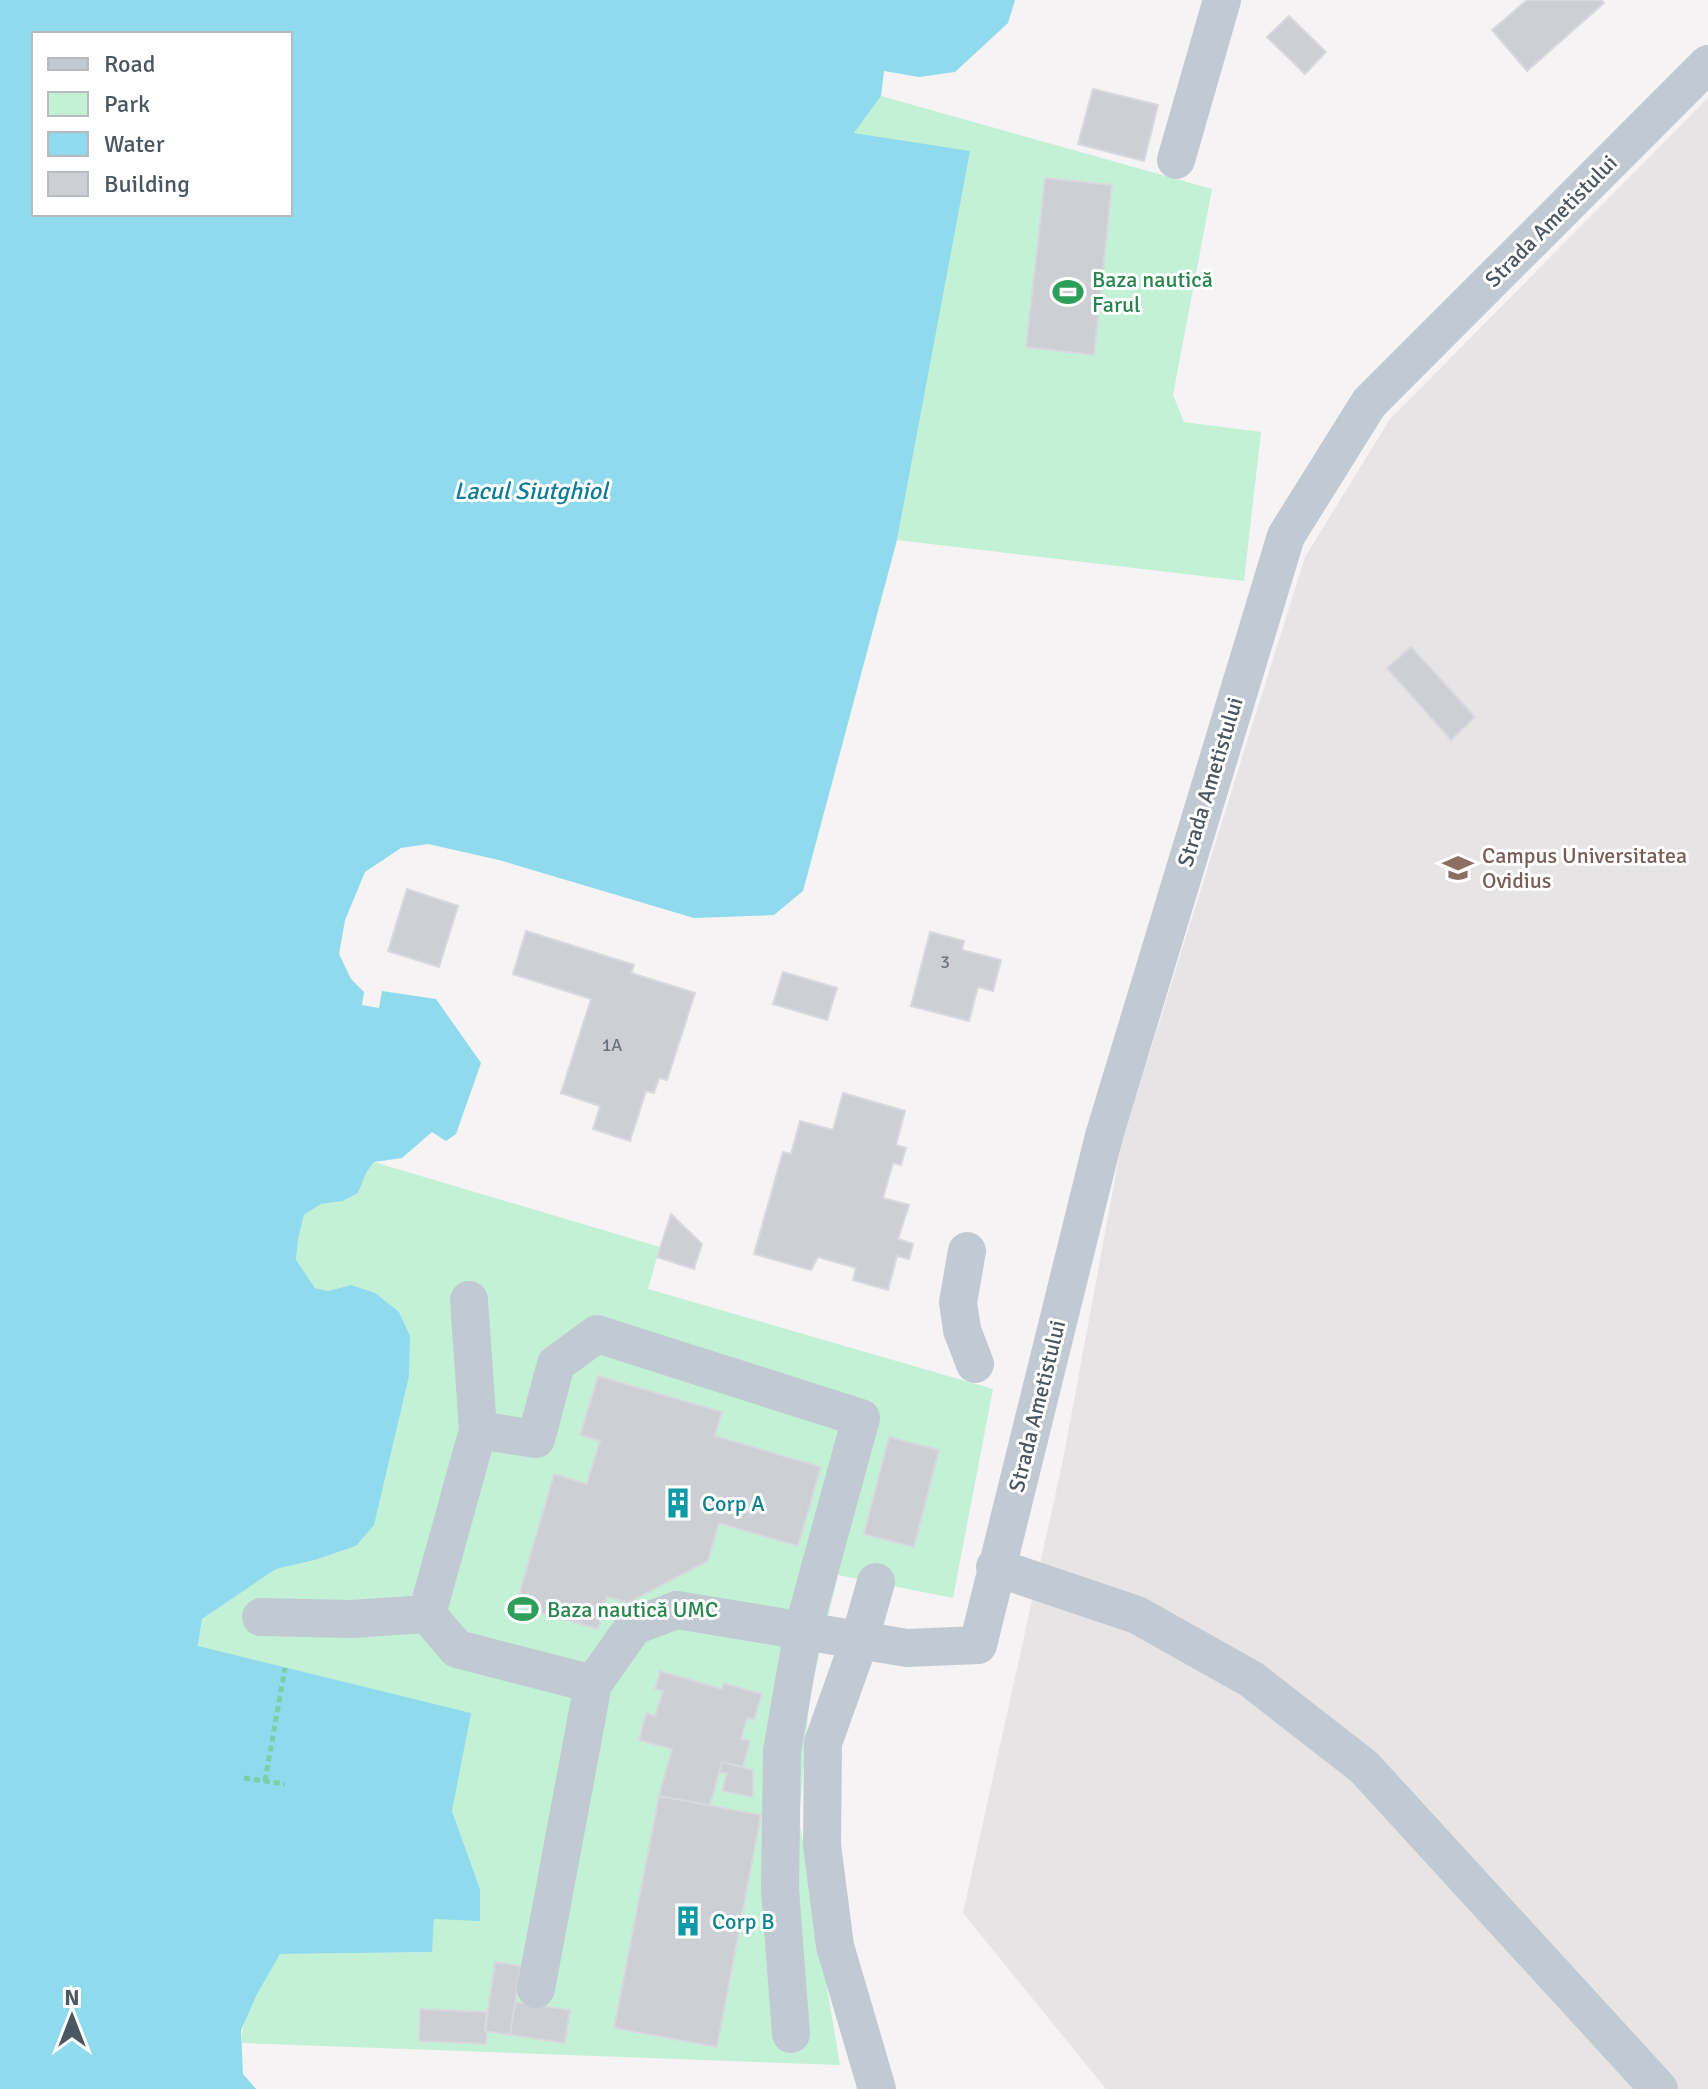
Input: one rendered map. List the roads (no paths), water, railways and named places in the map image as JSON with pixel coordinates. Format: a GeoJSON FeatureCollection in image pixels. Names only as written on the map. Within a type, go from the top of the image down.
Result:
{"type":"FeatureCollection","features":[{"type":"Feature","properties":{"kind":"street"},"geometry":{"type":"LineString","coordinates":[[1176,160],[1222,0]]}},
{"type":"Feature","properties":{"kind":"street","name":"Strada Ametistului"},"geometry":{"type":"LineString","coordinates":[[859,1642],[907,1648],[978,1645],[1104,1136],[1286,536],[1369,403],[1708,64]]}},
{"type":"Feature","properties":{"kind":"street"},"geometry":{"type":"LineString","coordinates":[[967,1251],[958,1302],[962,1330],[975,1364]]}},
{"type":"Feature","properties":{"kind":"street"},"geometry":{"type":"LineString","coordinates":[[427,1614],[478,1430],[469,1300]]}},
{"type":"Feature","properties":{"kind":"street"},"geometry":{"type":"LineString","coordinates":[[478,1430],[536,1439],[556,1364],[597,1334],[861,1418],[803,1630],[782,1751],[780,1889],[791,2034]]}},
{"type":"Feature","properties":{"kind":"street"},"geometry":{"type":"LineString","coordinates":[[995,1567],[1137,1615],[1251,1679],[1364,1767],[1659,2089]]}},
{"type":"Feature","properties":{"kind":"street"},"geometry":{"type":"LineString","coordinates":[[876,1582],[859,1642],[823,1743],[822,1845],[835,1946],[877,2089]]}},
{"type":"Feature","properties":{"kind":"street"},"geometry":{"type":"LineString","coordinates":[[536,1989],[593,1684],[634,1626],[677,1610],[859,1642]]}},
{"type":"Feature","properties":{"kind":"street"},"geometry":{"type":"LineString","coordinates":[[261,1617],[351,1619],[427,1614]]}},
{"type":"Feature","properties":{"kind":"street"},"geometry":{"type":"LineString","coordinates":[[427,1614],[457,1649],[593,1684]]}},
{"type":"Feature","properties":{"kind":"water","name":"Lacul Siutghiol"},"geometry":{"type":"Polygon","coordinates":[[[0,0],[1015,0],[1008,23],[955,72],[919,77],[884,71],[881,96],[854,133],[970,151],[897,540],[803,891],[774,915],[694,918],[499,860],[428,844],[401,848],[365,872],[345,920],[339,954],[351,979],[364,992],[362,1005],[379,1008],[382,991],[436,999],[481,1063],[456,1134],[446,1141],[432,1132],[402,1158],[374,1162],[358,1193],[343,1201],[321,1204],[304,1215],[298,1239],[296,1260],[315,1288],[328,1291],[351,1285],[375,1293],[399,1312],[410,1336],[409,1376],[374,1525],[356,1546],[276,1569],[202,1619],[198,1646],[471,1713],[452,1811],[480,1889],[480,1921],[434,1919],[432,1952],[280,1954],[241,2030],[243,2074],[256,2089],[0,2089],[0,0]]]}},
{"type":"Feature","properties":{"kind":"place","name":"Baza nautică Farul"},"geometry":{"type":"Point","coordinates":[1068,292]}},
{"type":"Feature","properties":{"kind":"place","name":"Campus Universitatea Ovidius"},"geometry":{"type":"Point","coordinates":[1458,868]}},
{"type":"Feature","properties":{"kind":"place","name":"Corp A"},"geometry":{"type":"Point","coordinates":[678,1503]}},
{"type":"Feature","properties":{"kind":"place","name":"Baza nautică UMC"},"geometry":{"type":"Point","coordinates":[523,1609]}},
{"type":"Feature","properties":{"kind":"place","name":"Corp B"},"geometry":{"type":"Point","coordinates":[688,1921]}}]}
